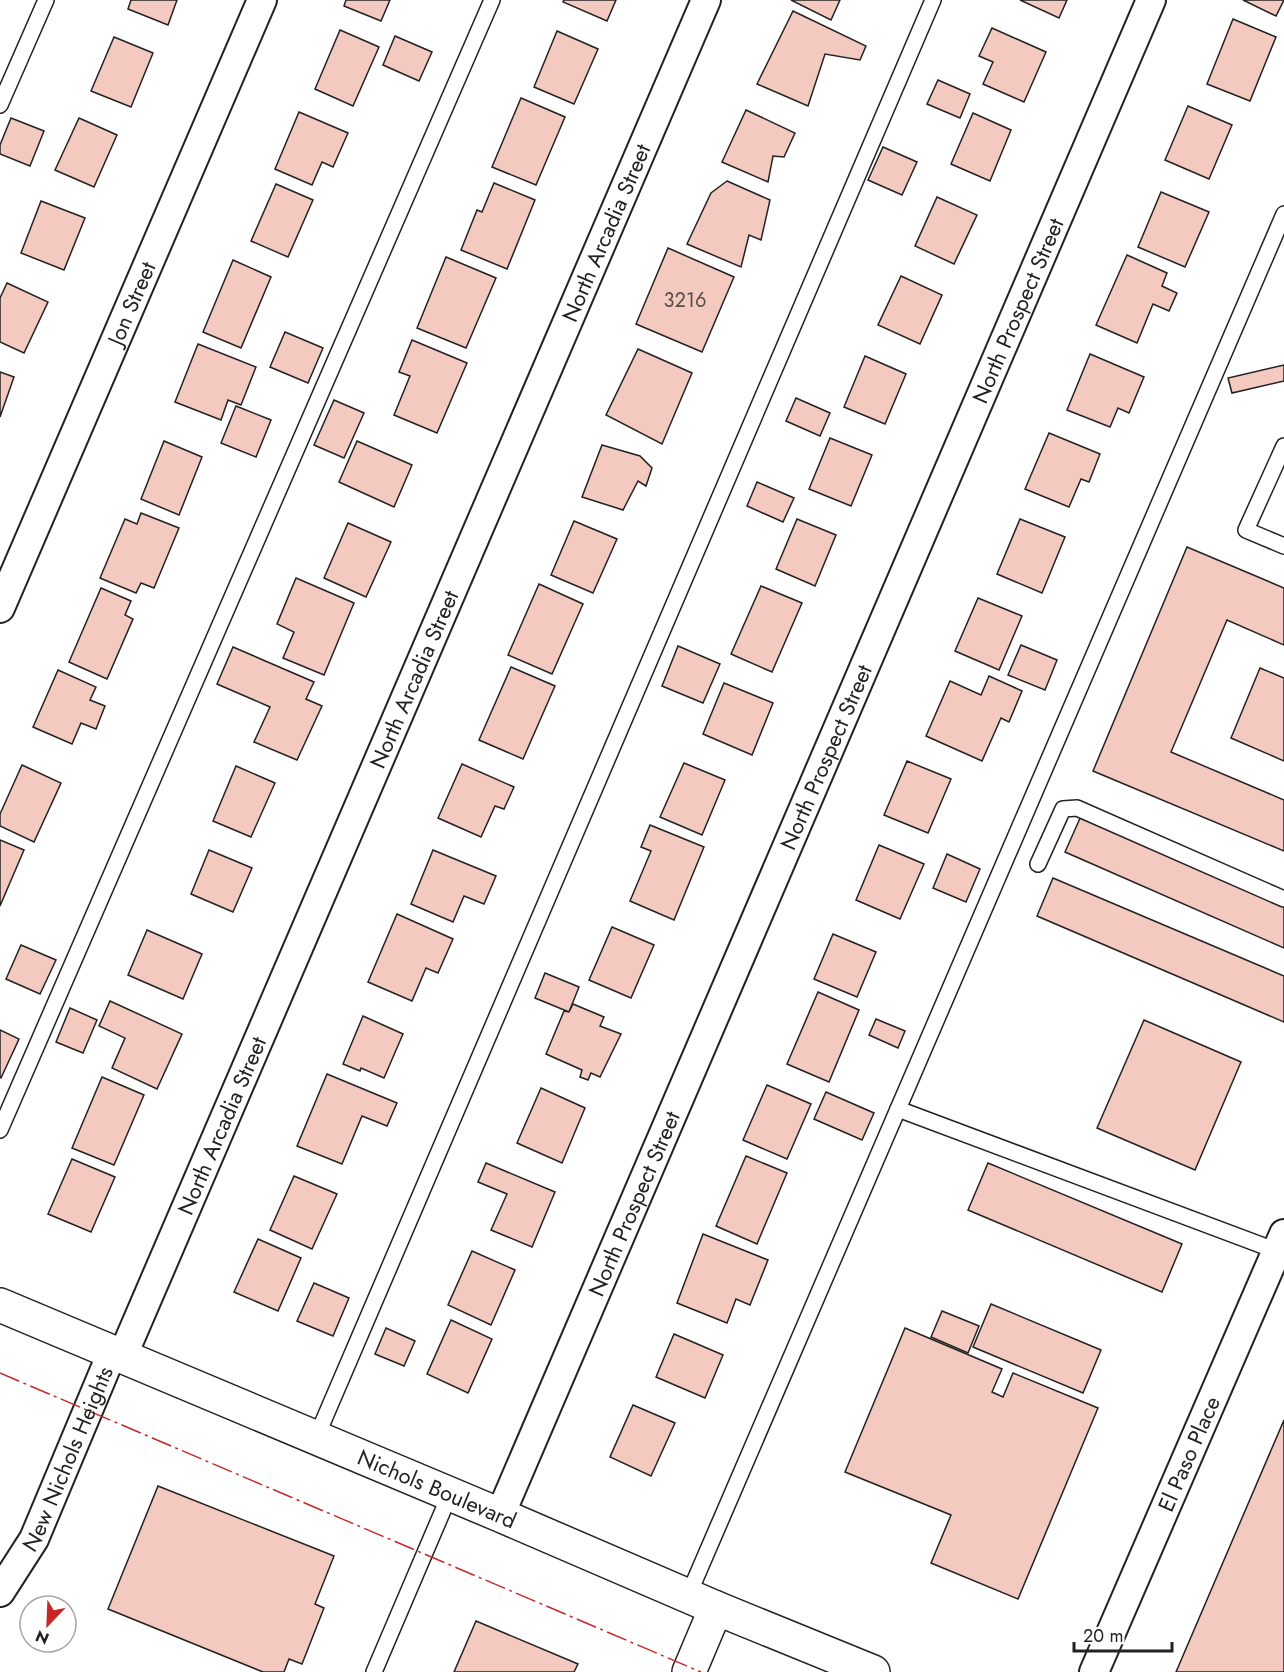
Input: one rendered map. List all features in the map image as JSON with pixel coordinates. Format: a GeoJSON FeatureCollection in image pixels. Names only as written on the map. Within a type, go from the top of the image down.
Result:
{"type":"FeatureCollection","features":[{"type":"Feature","properties":{"kind":"street","name":"Jon Street"},"geometry":{"type":"LineString","coordinates":[[0,608],[262,0]]}},
{"type":"Feature","properties":{"kind":"street","name":"North Arcadia Street"},"geometry":{"type":"LineString","coordinates":[[117,1355],[706,0]]}},
{"type":"Feature","properties":{"kind":"street","name":"North Prospect Street"},"geometry":{"type":"LineString","coordinates":[[500,1515],[1151,0]]}},
{"type":"Feature","properties":{"kind":"street","name":"El Paso Place"},"geometry":{"type":"LineString","coordinates":[[1095,1672],[1280,1242]]}},
{"type":"Feature","properties":{"kind":"street","name":"Nichols Boulevard"},"geometry":{"type":"LineString","coordinates":[[0,1305],[873,1672]]}},
{"type":"Feature","properties":{"kind":"street","name":"New Nichols Heights"},"geometry":{"type":"LineString","coordinates":[[0,1592],[34,1539],[117,1355]]}},
{"type":"Feature","properties":{"kind":"street"},"geometry":{"type":"LineString","coordinates":[[689,1672],[702,1602]]}},
{"type":"Feature","properties":{"kind":"lane"},"geometry":{"type":"LineString","coordinates":[[0,105],[46,0]]}},
{"type":"Feature","properties":{"kind":"lane"},"geometry":{"type":"LineString","coordinates":[[0,1130],[492,0]]}},
{"type":"Feature","properties":{"kind":"lane"},"geometry":{"type":"LineString","coordinates":[[316,1438],[933,0]]}},
{"type":"Feature","properties":{"kind":"lane"},"geometry":{"type":"LineString","coordinates":[[702,1602],[898,1109],[1284,214]]}},
{"type":"Feature","properties":{"kind":"lane"},"geometry":{"type":"LineString","coordinates":[[1284,446],[1246,530],[1284,546]]}},
{"type":"Feature","properties":{"kind":"lane"},"geometry":{"type":"LineString","coordinates":[[1038,864],[1063,809],[1077,808],[1284,899]]}},
{"type":"Feature","properties":{"kind":"lane"},"geometry":{"type":"LineString","coordinates":[[898,1109],[1280,1242]]}},
{"type":"Feature","properties":{"kind":"lane"},"geometry":{"type":"LineString","coordinates":[[374,1672],[450,1494]]}},
{"type":"Feature","properties":{"kind":"building"},"geometry":{"type":"Polygon","coordinates":[[[131,0],[177,0],[168,25],[128,9],[131,0]]]}},
{"type":"Feature","properties":{"kind":"building"},"geometry":{"type":"Polygon","coordinates":[[[346,0],[390,0],[381,21],[344,6],[346,0]]]}},
{"type":"Feature","properties":{"kind":"building"},"geometry":{"type":"Polygon","coordinates":[[[564,0],[616,0],[607,21],[563,2],[564,0]]]}},
{"type":"Feature","properties":{"kind":"building"},"geometry":{"type":"Polygon","coordinates":[[[791,0],[840,0],[831,20],[791,0]]]}},
{"type":"Feature","properties":{"kind":"building"},"geometry":{"type":"Polygon","coordinates":[[[1020,0],[1067,0],[1059,18],[1020,0]]]}},
{"type":"Feature","properties":{"kind":"building"},"geometry":{"type":"Polygon","coordinates":[[[1243,0],[1284,0],[1276,16],[1243,0]]]}},
{"type":"Feature","properties":{"kind":"building"},"geometry":{"type":"Polygon","coordinates":[[[793,11],[866,46],[860,60],[825,54],[808,106],[757,84],[793,11]]]}},
{"type":"Feature","properties":{"kind":"building"},"geometry":{"type":"Polygon","coordinates":[[[1233,19],[1276,37],[1250,101],[1207,84],[1233,19]]]}},
{"type":"Feature","properties":{"kind":"building"},"geometry":{"type":"Polygon","coordinates":[[[992,28],[1046,52],[1024,102],[983,84],[993,62],[979,56],[992,28]]]}},
{"type":"Feature","properties":{"kind":"building"},"geometry":{"type":"Polygon","coordinates":[[[340,30],[379,47],[353,106],[315,89],[340,30]]]}},
{"type":"Feature","properties":{"kind":"building"},"geometry":{"type":"Polygon","coordinates":[[[557,31],[598,49],[574,104],[534,87],[557,31]]]}},
{"type":"Feature","properties":{"kind":"building"},"geometry":{"type":"Polygon","coordinates":[[[395,36],[432,52],[419,81],[383,65],[395,36]]]}},
{"type":"Feature","properties":{"kind":"building"},"geometry":{"type":"Polygon","coordinates":[[[114,37],[153,53],[131,107],[91,91],[114,37]]]}},
{"type":"Feature","properties":{"kind":"building"},"geometry":{"type":"Polygon","coordinates":[[[938,80],[970,94],[960,118],[927,104],[938,80]]]}},
{"type":"Feature","properties":{"kind":"building"},"geometry":{"type":"Polygon","coordinates":[[[521,98],[565,117],[536,185],[492,167],[521,98]]]}},
{"type":"Feature","properties":{"kind":"building"},"geometry":{"type":"Polygon","coordinates":[[[1188,106],[1232,125],[1209,179],[1165,160],[1188,106]]]}},
{"type":"Feature","properties":{"kind":"building"},"geometry":{"type":"Polygon","coordinates":[[[746,110],[795,133],[784,157],[773,156],[768,182],[722,162],[746,110]]]}},
{"type":"Feature","properties":{"kind":"building"},"geometry":{"type":"Polygon","coordinates":[[[299,112],[348,133],[333,167],[322,162],[312,185],[275,169],[299,112]]]}},
{"type":"Feature","properties":{"kind":"building"},"geometry":{"type":"Polygon","coordinates":[[[973,113],[1011,130],[990,181],[951,164],[973,113]]]}},
{"type":"Feature","properties":{"kind":"building"},"geometry":{"type":"Polygon","coordinates":[[[11,118],[44,131],[30,166],[0,154],[0,145],[11,118]]]}},
{"type":"Feature","properties":{"kind":"building"},"geometry":{"type":"Polygon","coordinates":[[[79,118],[117,135],[94,187],[55,170],[79,118]]]}},
{"type":"Feature","properties":{"kind":"building"},"geometry":{"type":"Polygon","coordinates":[[[883,147],[917,162],[902,195],[868,180],[883,147]]]}},
{"type":"Feature","properties":{"kind":"building"},"geometry":{"type":"Polygon","coordinates":[[[727,181],[770,200],[761,240],[749,235],[741,267],[687,244],[711,193],[727,181]]]}},
{"type":"Feature","properties":{"kind":"building"},"geometry":{"type":"Polygon","coordinates":[[[494,183],[535,200],[507,269],[461,250],[477,210],[482,212],[494,183]]]}},
{"type":"Feature","properties":{"kind":"building"},"geometry":{"type":"Polygon","coordinates":[[[276,184],[313,200],[288,257],[251,241],[276,184]]]}},
{"type":"Feature","properties":{"kind":"building"},"geometry":{"type":"Polygon","coordinates":[[[1161,192],[1209,212],[1185,267],[1138,247],[1161,192]]]}},
{"type":"Feature","properties":{"kind":"building"},"geometry":{"type":"Polygon","coordinates":[[[937,197],[977,215],[954,264],[915,246],[937,197]]]}},
{"type":"Feature","properties":{"kind":"building"},"geometry":{"type":"Polygon","coordinates":[[[41,201],[85,218],[64,270],[21,253],[41,201]]]}},
{"type":"Feature","properties":{"kind":"building"},"geometry":{"type":"Polygon","coordinates":[[[668,248],[734,277],[702,352],[636,324],[668,248]]]}},
{"type":"Feature","properties":{"kind":"building"},"geometry":{"type":"Polygon","coordinates":[[[1127,255],[1167,273],[1162,286],[1177,293],[1169,311],[1153,304],[1137,343],[1096,325],[1127,255]]]}},
{"type":"Feature","properties":{"kind":"building"},"geometry":{"type":"Polygon","coordinates":[[[446,257],[496,278],[466,348],[417,328],[446,257]]]}},
{"type":"Feature","properties":{"kind":"building"},"geometry":{"type":"Polygon","coordinates":[[[233,260],[271,277],[241,348],[203,332],[233,260]]]}},
{"type":"Feature","properties":{"kind":"building"},"geometry":{"type":"Polygon","coordinates":[[[901,276],[942,295],[920,344],[878,325],[901,276]]]}},
{"type":"Feature","properties":{"kind":"building"},"geometry":{"type":"Polygon","coordinates":[[[7,283],[48,302],[24,353],[0,342],[0,298],[7,283]]]}},
{"type":"Feature","properties":{"kind":"building"},"geometry":{"type":"Polygon","coordinates":[[[285,332],[323,348],[308,383],[270,367],[285,332]]]}},
{"type":"Feature","properties":{"kind":"building"},"geometry":{"type":"Polygon","coordinates":[[[412,340],[467,363],[437,433],[394,415],[410,376],[399,372],[412,340]]]}},
{"type":"Feature","properties":{"kind":"building"},"geometry":{"type":"Polygon","coordinates":[[[198,344],[256,367],[241,405],[228,400],[221,420],[175,402],[198,344]]]}},
{"type":"Feature","properties":{"kind":"building"},"geometry":{"type":"Polygon","coordinates":[[[638,349],[692,373],[662,444],[606,415],[638,349]]]}},
{"type":"Feature","properties":{"kind":"building"},"geometry":{"type":"Polygon","coordinates":[[[1090,354],[1144,377],[1129,413],[1118,408],[1110,427],[1067,410],[1090,354]]]}},
{"type":"Feature","properties":{"kind":"building"},"geometry":{"type":"Polygon","coordinates":[[[865,356],[906,374],[885,424],[844,407],[865,356]]]}},
{"type":"Feature","properties":{"kind":"building"},"geometry":{"type":"Polygon","coordinates":[[[1284,365],[1284,381],[1232,393],[1228,378],[1284,365]]]}},
{"type":"Feature","properties":{"kind":"building"},"geometry":{"type":"Polygon","coordinates":[[[0,372],[14,377],[0,417],[0,372]]]}},
{"type":"Feature","properties":{"kind":"building"},"geometry":{"type":"Polygon","coordinates":[[[796,398],[830,413],[820,436],[786,421],[796,398]]]}},
{"type":"Feature","properties":{"kind":"building"},"geometry":{"type":"Polygon","coordinates":[[[334,400],[364,413],[344,458],[314,445],[334,400]]]}},
{"type":"Feature","properties":{"kind":"building"},"geometry":{"type":"Polygon","coordinates":[[[236,406],[271,420],[256,457],[221,443],[236,406]]]}},
{"type":"Feature","properties":{"kind":"building"},"geometry":{"type":"Polygon","coordinates":[[[1049,433],[1100,454],[1089,482],[1081,479],[1069,507],[1025,489],[1049,433]]]}},
{"type":"Feature","properties":{"kind":"building"},"geometry":{"type":"Polygon","coordinates":[[[830,438],[872,455],[851,506],[809,489],[830,438]]]}},
{"type":"Feature","properties":{"kind":"building"},"geometry":{"type":"Polygon","coordinates":[[[164,441],[202,457],[179,515],[141,499],[164,441]]]}},
{"type":"Feature","properties":{"kind":"building"},"geometry":{"type":"Polygon","coordinates":[[[357,441],[412,465],[394,507],[339,482],[357,441]]]}},
{"type":"Feature","properties":{"kind":"building"},"geometry":{"type":"Polygon","coordinates":[[[602,445],[640,456],[652,468],[646,486],[638,481],[623,510],[582,497],[602,445]]]}},
{"type":"Feature","properties":{"kind":"building"},"geometry":{"type":"Polygon","coordinates":[[[757,482],[794,498],[783,522],[747,506],[757,482]]]}},
{"type":"Feature","properties":{"kind":"building"},"geometry":{"type":"Polygon","coordinates":[[[141,513],[179,528],[154,588],[141,583],[136,593],[100,578],[125,519],[137,524],[141,513]]]}},
{"type":"Feature","properties":{"kind":"building"},"geometry":{"type":"Polygon","coordinates":[[[797,519],[836,535],[815,586],[776,569],[797,519]]]}},
{"type":"Feature","properties":{"kind":"building"},"geometry":{"type":"Polygon","coordinates":[[[1020,519],[1065,537],[1042,593],[997,574],[1020,519]]]}},
{"type":"Feature","properties":{"kind":"building"},"geometry":{"type":"Polygon","coordinates":[[[574,521],[617,539],[593,593],[551,575],[574,521]]]}},
{"type":"Feature","properties":{"kind":"building"},"geometry":{"type":"Polygon","coordinates":[[[348,523],[391,542],[366,597],[324,578],[348,523]]]}},
{"type":"Feature","properties":{"kind":"building"},"geometry":{"type":"Polygon","coordinates":[[[1187,547],[1284,588],[1284,645],[1227,620],[1171,752],[1284,800],[1284,851],[1093,771],[1187,547]]]}},
{"type":"Feature","properties":{"kind":"building"},"geometry":{"type":"Polygon","coordinates":[[[296,578],[354,603],[324,675],[283,658],[294,632],[277,624],[296,578]]]}},
{"type":"Feature","properties":{"kind":"building"},"geometry":{"type":"Polygon","coordinates":[[[539,584],[583,604],[552,674],[508,655],[539,584]]]}},
{"type":"Feature","properties":{"kind":"building"},"geometry":{"type":"Polygon","coordinates":[[[761,586],[802,603],[772,672],[731,654],[761,586]]]}},
{"type":"Feature","properties":{"kind":"building"},"geometry":{"type":"Polygon","coordinates":[[[101,588],[131,601],[125,615],[133,619],[107,679],[69,662],[101,588]]]}},
{"type":"Feature","properties":{"kind":"building"},"geometry":{"type":"Polygon","coordinates":[[[978,598],[1022,616],[999,670],[955,651],[978,598]]]}},
{"type":"Feature","properties":{"kind":"building"},"geometry":{"type":"Polygon","coordinates":[[[1021,645],[1057,660],[1045,690],[1008,675],[1021,645]]]}},
{"type":"Feature","properties":{"kind":"building"},"geometry":{"type":"Polygon","coordinates":[[[678,646],[720,664],[703,703],[662,686],[678,646]]]}},
{"type":"Feature","properties":{"kind":"building"},"geometry":{"type":"Polygon","coordinates":[[[233,647],[314,682],[306,699],[322,706],[297,760],[254,742],[270,707],[217,684],[233,647]]]}},
{"type":"Feature","properties":{"kind":"building"},"geometry":{"type":"Polygon","coordinates":[[[511,667],[555,686],[523,759],[479,740],[511,667]]]}},
{"type":"Feature","properties":{"kind":"building"},"geometry":{"type":"Polygon","coordinates":[[[1260,668],[1284,678],[1284,761],[1231,738],[1260,668]]]}},
{"type":"Feature","properties":{"kind":"building"},"geometry":{"type":"Polygon","coordinates":[[[58,670],[96,687],[90,700],[105,706],[96,729],[81,723],[72,744],[33,727],[58,670]]]}},
{"type":"Feature","properties":{"kind":"building"},"geometry":{"type":"Polygon","coordinates":[[[989,676],[1022,691],[1009,722],[1001,718],[982,761],[926,736],[950,681],[981,695],[989,676]]]}},
{"type":"Feature","properties":{"kind":"building"},"geometry":{"type":"Polygon","coordinates":[[[724,683],[773,703],[752,755],[703,734],[724,683]]]}},
{"type":"Feature","properties":{"kind":"building"},"geometry":{"type":"Polygon","coordinates":[[[907,761],[951,779],[928,833],[884,815],[907,761]]]}},
{"type":"Feature","properties":{"kind":"building"},"geometry":{"type":"Polygon","coordinates":[[[684,763],[725,780],[702,835],[660,817],[684,763]]]}},
{"type":"Feature","properties":{"kind":"building"},"geometry":{"type":"Polygon","coordinates":[[[462,764],[514,787],[504,809],[495,806],[481,837],[438,818],[462,764]]]}},
{"type":"Feature","properties":{"kind":"building"},"geometry":{"type":"Polygon","coordinates":[[[22,765],[61,783],[34,842],[0,826],[0,814],[22,765]]]}},
{"type":"Feature","properties":{"kind":"building"},"geometry":{"type":"Polygon","coordinates":[[[236,766],[275,783],[251,837],[213,821],[236,766]]]}},
{"type":"Feature","properties":{"kind":"building"},"geometry":{"type":"Polygon","coordinates":[[[1081,816],[1284,905],[1284,948],[1065,852],[1081,816]]]}},
{"type":"Feature","properties":{"kind":"building"},"geometry":{"type":"Polygon","coordinates":[[[650,825],[704,847],[674,920],[630,901],[651,851],[641,847],[650,825]]]}},
{"type":"Feature","properties":{"kind":"building"},"geometry":{"type":"Polygon","coordinates":[[[0,840],[24,850],[0,906],[0,840]]]}},
{"type":"Feature","properties":{"kind":"building"},"geometry":{"type":"Polygon","coordinates":[[[879,845],[924,864],[900,919],[856,900],[879,845]]]}},
{"type":"Feature","properties":{"kind":"building"},"geometry":{"type":"Polygon","coordinates":[[[209,850],[252,868],[233,912],[191,894],[209,850]]]}},
{"type":"Feature","properties":{"kind":"building"},"geometry":{"type":"Polygon","coordinates":[[[433,850],[496,876],[484,904],[464,896],[453,922],[411,904],[433,850]]]}},
{"type":"Feature","properties":{"kind":"building"},"geometry":{"type":"Polygon","coordinates":[[[947,854],[980,869],[966,902],[933,888],[947,854]]]}},
{"type":"Feature","properties":{"kind":"building"},"geometry":{"type":"Polygon","coordinates":[[[1053,878],[1284,976],[1284,1022],[1037,916],[1053,878]]]}},
{"type":"Feature","properties":{"kind":"building"},"geometry":{"type":"Polygon","coordinates":[[[397,914],[453,939],[438,973],[426,968],[412,1001],[368,982],[397,914]]]}},
{"type":"Feature","properties":{"kind":"building"},"geometry":{"type":"Polygon","coordinates":[[[612,927],[654,945],[631,998],[589,980],[612,927]]]}},
{"type":"Feature","properties":{"kind":"building"},"geometry":{"type":"Polygon","coordinates":[[[147,930],[202,954],[183,999],[128,975],[147,930]]]}},
{"type":"Feature","properties":{"kind":"building"},"geometry":{"type":"Polygon","coordinates":[[[833,934],[876,952],[857,997],[814,979],[833,934]]]}},
{"type":"Feature","properties":{"kind":"building"},"geometry":{"type":"Polygon","coordinates":[[[21,945],[56,960],[40,994],[6,979],[21,945]]]}},
{"type":"Feature","properties":{"kind":"building"},"geometry":{"type":"Polygon","coordinates":[[[545,973],[579,987],[569,1012],[535,998],[545,973]]]}},
{"type":"Feature","properties":{"kind":"building"},"geometry":{"type":"Polygon","coordinates":[[[818,992],[859,1010],[829,1082],[787,1064],[818,992]]]}},
{"type":"Feature","properties":{"kind":"building"},"geometry":{"type":"Polygon","coordinates":[[[110,1001],[182,1034],[157,1089],[112,1068],[125,1038],[99,1026],[110,1001]]]}},
{"type":"Feature","properties":{"kind":"building"},"geometry":{"type":"Polygon","coordinates":[[[573,1004],[604,1017],[600,1026],[621,1034],[600,1077],[591,1073],[588,1080],[580,1077],[582,1070],[546,1054],[564,1011],[569,1012],[573,1004]]]}},
{"type":"Feature","properties":{"kind":"building"},"geometry":{"type":"Polygon","coordinates":[[[70,1008],[97,1020],[83,1053],[56,1042],[70,1008]]]}},
{"type":"Feature","properties":{"kind":"building"},"geometry":{"type":"Polygon","coordinates":[[[363,1016],[403,1034],[384,1078],[361,1068],[360,1071],[343,1064],[363,1016]]]}},
{"type":"Feature","properties":{"kind":"building"},"geometry":{"type":"Polygon","coordinates":[[[876,1019],[905,1031],[898,1048],[869,1035],[876,1019]]]}},
{"type":"Feature","properties":{"kind":"building"},"geometry":{"type":"Polygon","coordinates":[[[1144,1020],[1241,1062],[1195,1170],[1097,1128],[1144,1020]]]}},
{"type":"Feature","properties":{"kind":"building"},"geometry":{"type":"Polygon","coordinates":[[[0,1030],[19,1039],[1,1078],[0,1077],[0,1030]]]}},
{"type":"Feature","properties":{"kind":"building"},"geometry":{"type":"Polygon","coordinates":[[[327,1074],[397,1103],[387,1126],[362,1116],[342,1164],[297,1146],[327,1074]]]}},
{"type":"Feature","properties":{"kind":"building"},"geometry":{"type":"Polygon","coordinates":[[[102,1077],[144,1095],[114,1165],[72,1148],[102,1077]]]}},
{"type":"Feature","properties":{"kind":"building"},"geometry":{"type":"Polygon","coordinates":[[[767,1085],[811,1104],[787,1159],[743,1140],[767,1085]]]}},
{"type":"Feature","properties":{"kind":"building"},"geometry":{"type":"Polygon","coordinates":[[[541,1088],[585,1108],[562,1163],[517,1143],[541,1088]]]}},
{"type":"Feature","properties":{"kind":"building"},"geometry":{"type":"Polygon","coordinates":[[[826,1092],[874,1113],[862,1140],[814,1119],[826,1092]]]}},
{"type":"Feature","properties":{"kind":"building"},"geometry":{"type":"Polygon","coordinates":[[[746,1156],[787,1173],[757,1244],[716,1226],[746,1156]]]}},
{"type":"Feature","properties":{"kind":"building"},"geometry":{"type":"Polygon","coordinates":[[[72,1159],[115,1177],[91,1232],[48,1214],[72,1159]]]}},
{"type":"Feature","properties":{"kind":"building"},"geometry":{"type":"Polygon","coordinates":[[[486,1163],[555,1192],[532,1247],[491,1230],[507,1194],[478,1182],[486,1163]]]}},
{"type":"Feature","properties":{"kind":"building"},"geometry":{"type":"Polygon","coordinates":[[[988,1163],[1182,1244],[1162,1292],[968,1210],[988,1163]]]}},
{"type":"Feature","properties":{"kind":"building"},"geometry":{"type":"Polygon","coordinates":[[[294,1176],[337,1194],[312,1249],[270,1230],[294,1176]]]}},
{"type":"Feature","properties":{"kind":"building"},"geometry":{"type":"Polygon","coordinates":[[[703,1234],[768,1260],[750,1305],[736,1299],[727,1323],[677,1303],[703,1234]]]}},
{"type":"Feature","properties":{"kind":"building"},"geometry":{"type":"Polygon","coordinates":[[[258,1239],[301,1258],[278,1311],[234,1292],[258,1239]]]}},
{"type":"Feature","properties":{"kind":"building"},"geometry":{"type":"Polygon","coordinates":[[[472,1251],[515,1270],[491,1325],[448,1305],[472,1251]]]}},
{"type":"Feature","properties":{"kind":"building"},"geometry":{"type":"Polygon","coordinates":[[[314,1283],[349,1298],[333,1336],[297,1321],[314,1283]]]}},
{"type":"Feature","properties":{"kind":"building"},"geometry":{"type":"Polygon","coordinates":[[[991,1304],[1101,1350],[1083,1393],[973,1347],[991,1304]]]}},
{"type":"Feature","properties":{"kind":"building"},"geometry":{"type":"Polygon","coordinates":[[[942,1311],[979,1326],[968,1353],[931,1337],[942,1311]]]}},
{"type":"Feature","properties":{"kind":"building"},"geometry":{"type":"Polygon","coordinates":[[[451,1320],[492,1339],[468,1393],[427,1374],[451,1320]]]}},
{"type":"Feature","properties":{"kind":"building"},"geometry":{"type":"Polygon","coordinates":[[[386,1328],[415,1341],[404,1366],[375,1354],[386,1328]]]}},
{"type":"Feature","properties":{"kind":"building"},"geometry":{"type":"Polygon","coordinates":[[[905,1328],[1002,1369],[992,1392],[1003,1397],[1013,1373],[1098,1408],[1018,1599],[931,1563],[951,1515],[845,1472],[905,1328]]]}},
{"type":"Feature","properties":{"kind":"building"},"geometry":{"type":"Polygon","coordinates":[[[674,1334],[723,1355],[705,1398],[656,1377],[674,1334]]]}},
{"type":"Feature","properties":{"kind":"building"},"geometry":{"type":"Polygon","coordinates":[[[633,1405],[675,1423],[651,1476],[610,1457],[633,1405]]]}},
{"type":"Feature","properties":{"kind":"building"},"geometry":{"type":"Polygon","coordinates":[[[1284,1420],[1284,1672],[1176,1672],[1284,1420]]]}},
{"type":"Feature","properties":{"kind":"building"},"geometry":{"type":"Polygon","coordinates":[[[158,1486],[334,1556],[315,1604],[324,1608],[302,1664],[289,1659],[284,1672],[263,1672],[108,1609],[158,1486]]]}},
{"type":"Feature","properties":{"kind":"building"},"geometry":{"type":"Polygon","coordinates":[[[476,1621],[578,1664],[574,1672],[454,1672],[476,1621]]]}},
{"type":"Feature","properties":{"kind":"power"},"geometry":{"type":"LineString","coordinates":[[0,1373],[701,1672]]}}]}
